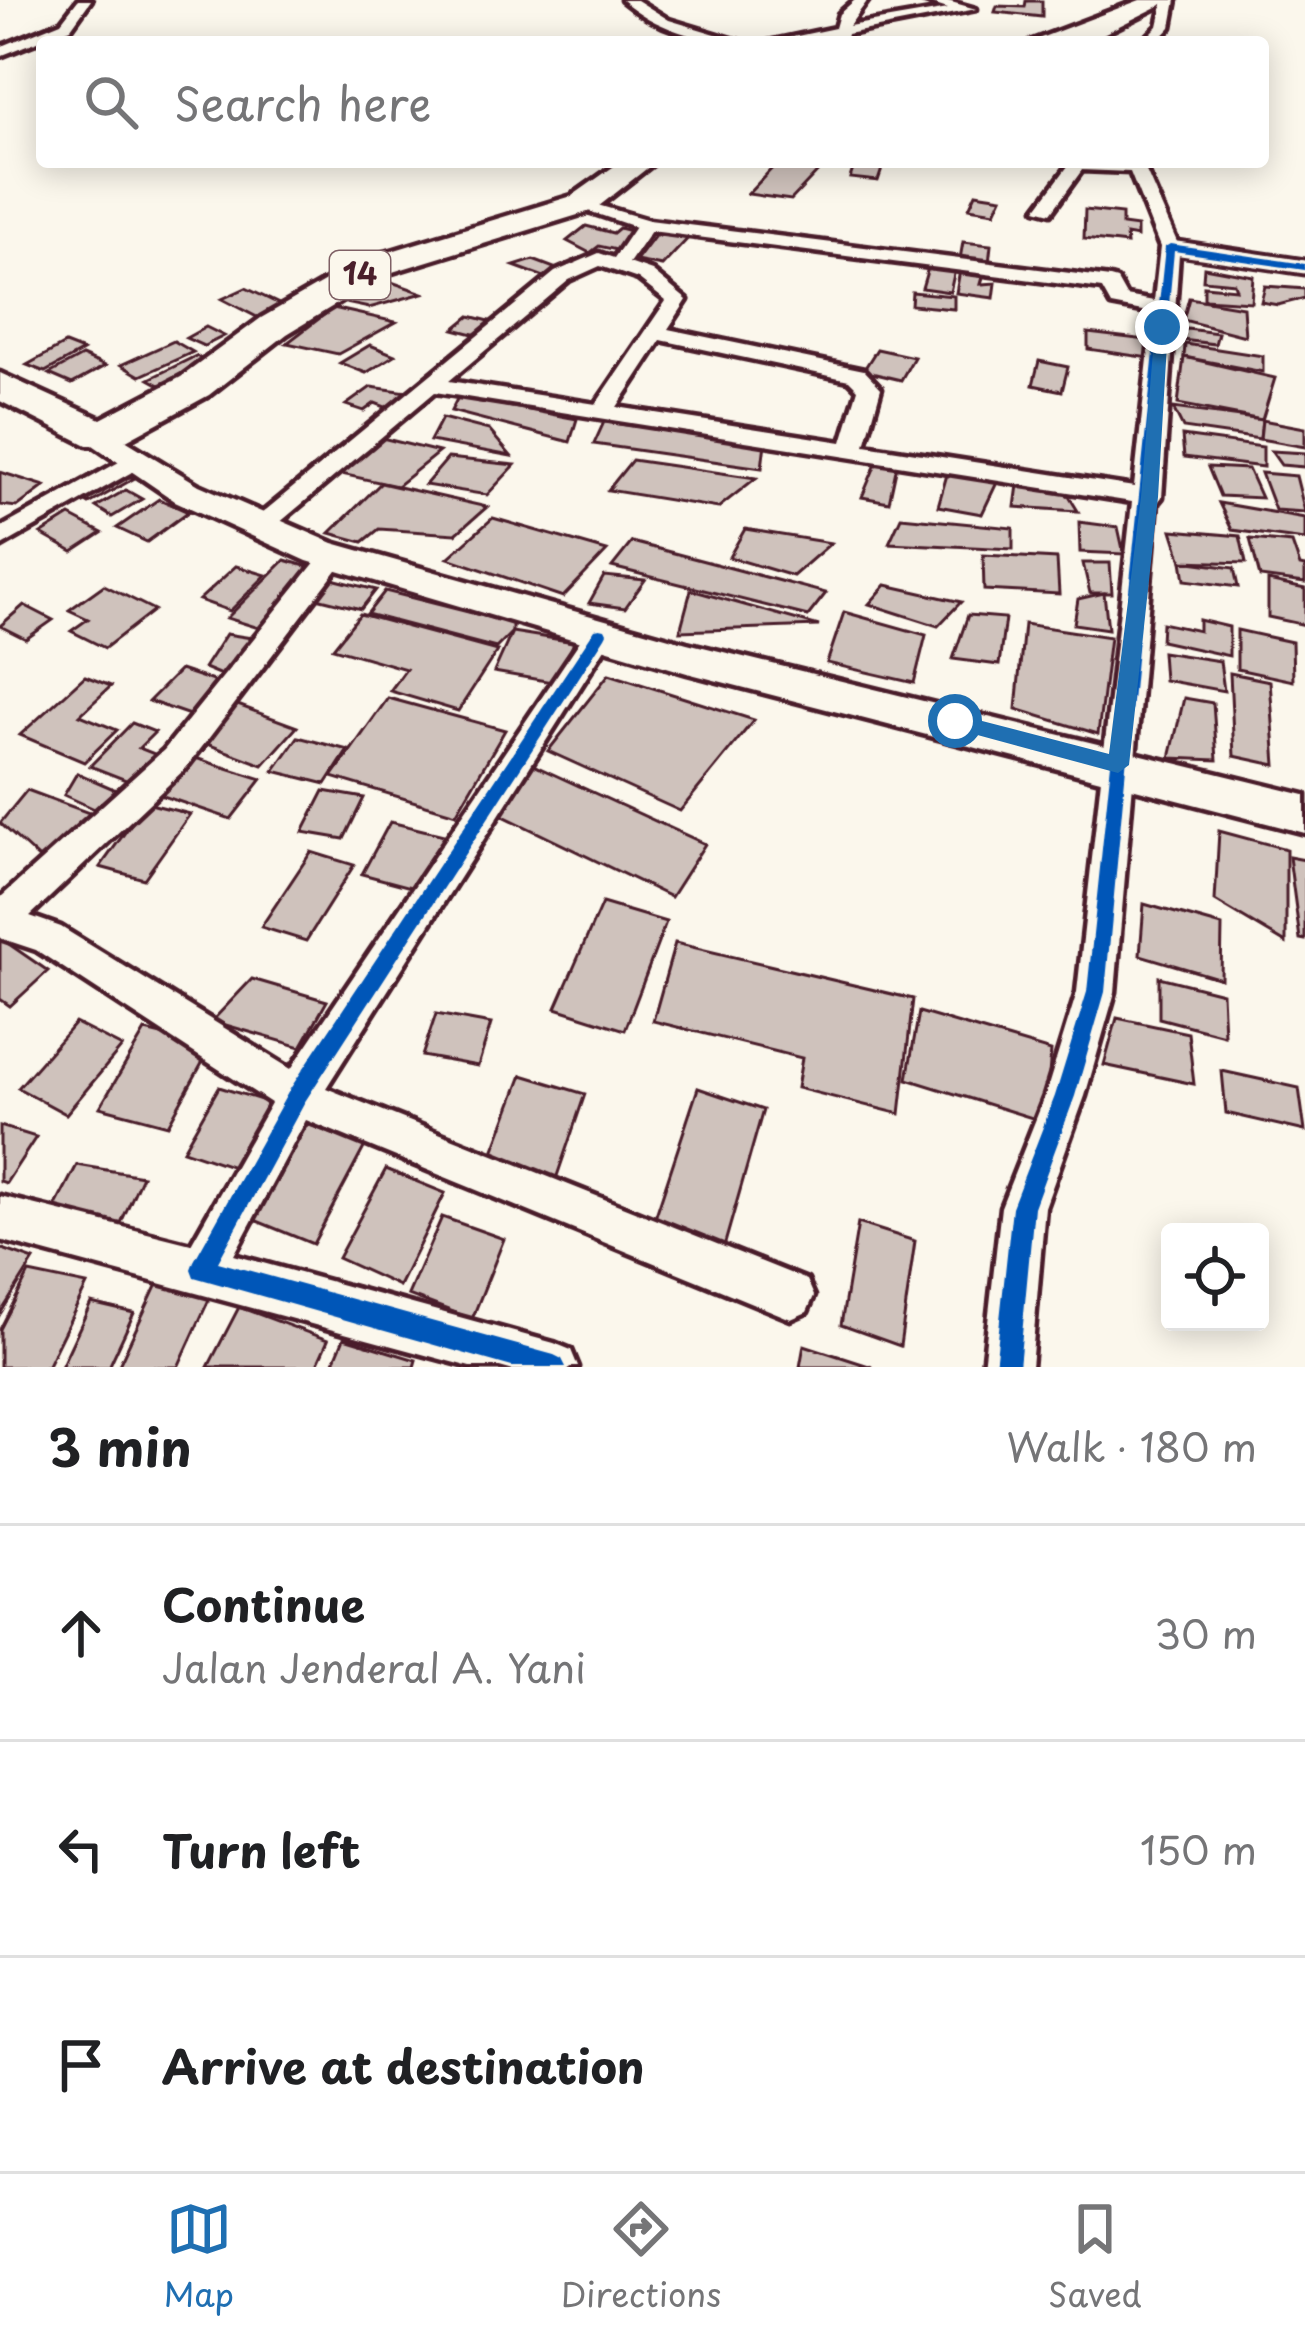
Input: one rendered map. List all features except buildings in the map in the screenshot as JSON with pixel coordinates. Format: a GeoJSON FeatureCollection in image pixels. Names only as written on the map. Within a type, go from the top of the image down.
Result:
{"type":"FeatureCollection","features":[{"type":"Feature","properties":{"kind":"highway"},"geometry":{"type":"LineString","coordinates":[[1071,36],[1159,0]]}},
{"type":"Feature","properties":{"kind":"highway","name":"14"},"geometry":{"type":"LineString","coordinates":[[119,447],[274,326],[374,267],[584,203],[632,168]]}},
{"type":"Feature","properties":{"kind":"highway"},"geometry":{"type":"LineString","coordinates":[[0,386],[119,447]]}},
{"type":"Feature","properties":{"kind":"main road"},"geometry":{"type":"LineString","coordinates":[[119,447],[187,494],[257,528],[334,556],[600,632],[1305,814]]}},
{"type":"Feature","properties":{"kind":"street"},"geometry":{"type":"LineString","coordinates":[[39,36],[66,25],[85,0]]}},
{"type":"Feature","properties":{"kind":"street"},"geometry":{"type":"LineString","coordinates":[[628,0],[664,22],[714,36]]}},
{"type":"Feature","properties":{"kind":"street"},"geometry":{"type":"LineString","coordinates":[[838,35],[862,0]]}},
{"type":"Feature","properties":{"kind":"street"},"geometry":{"type":"LineString","coordinates":[[838,35],[969,9],[925,0]]}},
{"type":"Feature","properties":{"kind":"street"},"geometry":{"type":"LineString","coordinates":[[1155,36],[1164,27],[1170,0]]}},
{"type":"Feature","properties":{"kind":"street"},"geometry":{"type":"LineString","coordinates":[[0,52],[36,37]]}},
{"type":"Feature","properties":{"kind":"street"},"geometry":{"type":"LineString","coordinates":[[1045,209],[1075,168]]}},
{"type":"Feature","properties":{"kind":"street"},"geometry":{"type":"LineString","coordinates":[[1007,1367],[1023,1207],[1065,1096],[1096,992],[1149,497],[1170,247],[1136,168]]}},
{"type":"Feature","properties":{"kind":"street"},"geometry":{"type":"LineString","coordinates":[[584,203],[646,225],[1110,284],[1118,301],[1163,309]]}},
{"type":"Feature","properties":{"kind":"street"},"geometry":{"type":"LineString","coordinates":[[619,264],[646,225]]}},
{"type":"Feature","properties":{"kind":"street"},"geometry":{"type":"LineString","coordinates":[[1170,247],[1305,267]]}},
{"type":"Feature","properties":{"kind":"street"},"geometry":{"type":"LineString","coordinates":[[257,528],[562,276],[588,260],[645,274],[677,300],[602,413]]}},
{"type":"Feature","properties":{"kind":"street"},"geometry":{"type":"LineString","coordinates":[[659,333],[856,375],[870,388],[870,398],[852,448]]}},
{"type":"Feature","properties":{"kind":"street"},"geometry":{"type":"LineString","coordinates":[[432,385],[1149,497]]}},
{"type":"Feature","properties":{"kind":"street"},"geometry":{"type":"LineString","coordinates":[[4,534],[119,447]]}},
{"type":"Feature","properties":{"kind":"street"},"geometry":{"type":"LineString","coordinates":[[334,556],[175,759],[0,921],[48,938],[297,1096],[790,1296]]}},
{"type":"Feature","properties":{"kind":"street"},"geometry":{"type":"LineString","coordinates":[[202,1269],[297,1096],[600,632]]}},
{"type":"Feature","properties":{"kind":"street"},"geometry":{"type":"LineString","coordinates":[[0,1219],[202,1269],[554,1367]]}},
{"type":"Feature","properties":{"kind":"cycle path"},"geometry":{"type":"LineString","coordinates":[[1007,1367],[1023,1207],[1065,1096],[1096,992],[1170,247],[1305,267]]}},
{"type":"Feature","properties":{"kind":"cycle path"},"geometry":{"type":"LineString","coordinates":[[554,1367],[202,1269],[297,1096],[600,633]]}},
{"type":"Feature","properties":{"kind":"route"},"geometry":{"type":"LineString","coordinates":[[955,721],[1118,765],[1149,497],[1162,327]]}}]}
